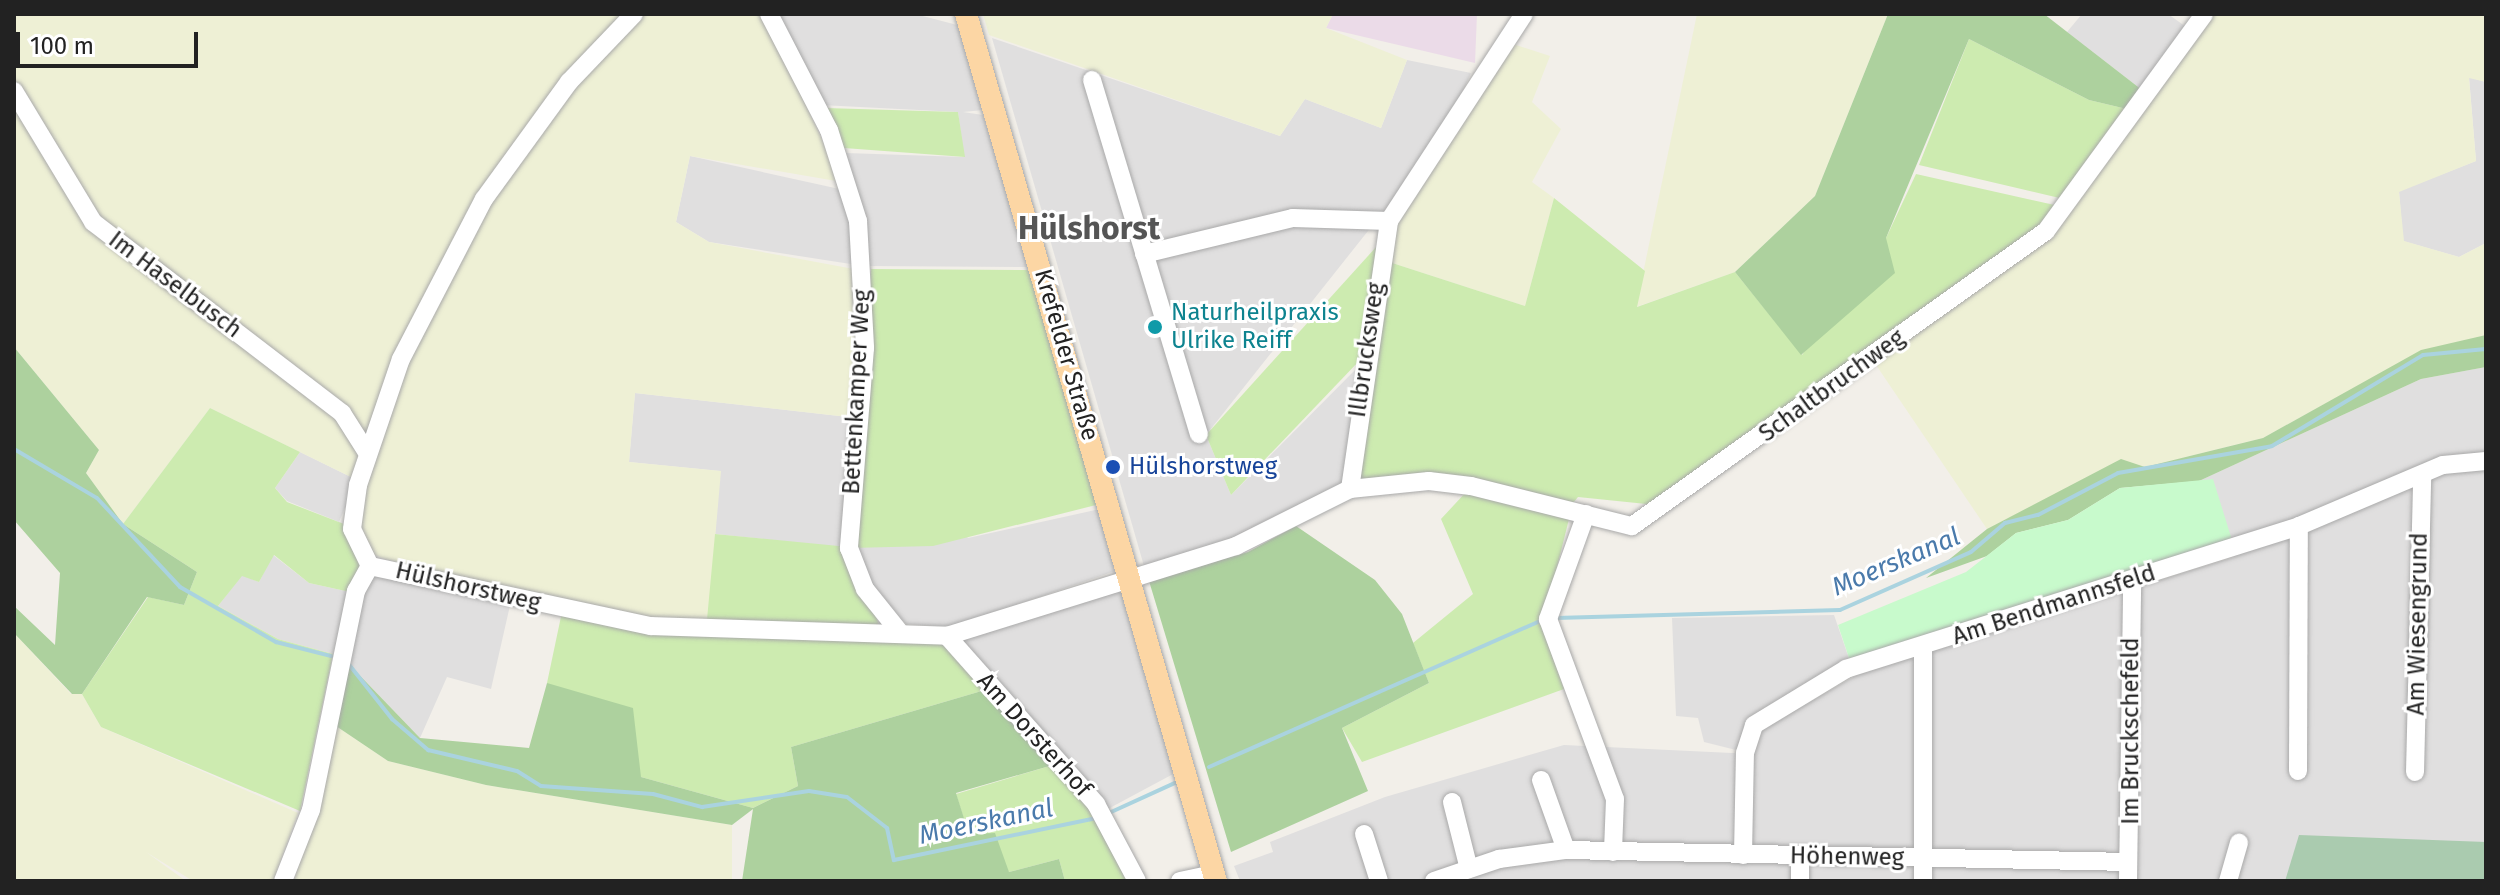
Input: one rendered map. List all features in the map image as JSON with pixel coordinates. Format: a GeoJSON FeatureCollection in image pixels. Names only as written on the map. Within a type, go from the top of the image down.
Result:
{"type":"FeatureCollection","features":[{"type":"Feature","properties":{"kind":"main road","name":"Krefelder Straße"},"geometry":{"type":"LineString","coordinates":[[966,14],[1215,878]]}},
{"type":"Feature","properties":{"kind":"street","name":"Hülshorstweg"},"geometry":{"type":"LineString","coordinates":[[370,566],[352,529],[366,451],[401,359],[484,199],[569,82],[634,14]]}},
{"type":"Feature","properties":{"kind":"street","name":"Bettenkamper Weg"},"geometry":{"type":"LineString","coordinates":[[769,14],[829,130],[858,221],[865,348],[849,548],[865,589],[898,630]]}},
{"type":"Feature","properties":{"kind":"street","name":"Illbrucksweg"},"geometry":{"type":"LineString","coordinates":[[1350,489],[1389,221],[1524,14]]}},
{"type":"Feature","properties":{"kind":"street","name":"Schaltbruchweg"},"geometry":{"type":"LineString","coordinates":[[1350,489],[1429,481],[1632,526],[2046,231],[2204,14]]}},
{"type":"Feature","properties":{"kind":"street"},"geometry":{"type":"LineString","coordinates":[[1092,80],[1199,434]]}},
{"type":"Feature","properties":{"kind":"street","name":"Im Haselbusch"},"geometry":{"type":"LineString","coordinates":[[14,91],[93,222],[342,413],[366,451]]}},
{"type":"Feature","properties":{"kind":"street"},"geometry":{"type":"LineString","coordinates":[[1144,254],[1293,218],[1389,221]]}},
{"type":"Feature","properties":{"kind":"street","name":"Am Bendmannsfeld"},"geometry":{"type":"LineString","coordinates":[[1743,855],[1745,753],[1754,725],[1846,669],[2299,526],[2443,465],[2486,461]]}},
{"type":"Feature","properties":{"kind":"street","name":"Am Wiesengrund"},"geometry":{"type":"LineString","coordinates":[[2415,772],[2422,476]]}},
{"type":"Feature","properties":{"kind":"street"},"geometry":{"type":"LineString","coordinates":[[1128,575],[1236,546],[1350,489]]}},
{"type":"Feature","properties":{"kind":"street"},"geometry":{"type":"LineString","coordinates":[[1586,514],[1548,619],[1615,799],[1613,852]]}},
{"type":"Feature","properties":{"kind":"street"},"geometry":{"type":"LineString","coordinates":[[2298,771],[2299,526]]}},
{"type":"Feature","properties":{"kind":"street","name":"Hülshorstweg"},"geometry":{"type":"LineString","coordinates":[[370,566],[651,626],[898,630],[947,636],[1128,575]]}},
{"type":"Feature","properties":{"kind":"street","name":"Hülshorstweg"},"geometry":{"type":"LineString","coordinates":[[283,881],[311,810],[352,604],[370,566]]}},
{"type":"Feature","properties":{"kind":"street","name":"Im Bruckschefeld"},"geometry":{"type":"LineString","coordinates":[[2128,881],[2132,580]]}},
{"type":"Feature","properties":{"kind":"street","name":"Am Dorsterhof"},"geometry":{"type":"LineString","coordinates":[[947,636],[1096,804],[1137,881]]}},
{"type":"Feature","properties":{"kind":"street"},"geometry":{"type":"LineString","coordinates":[[1923,646],[1923,881]]}},
{"type":"Feature","properties":{"kind":"street"},"geometry":{"type":"LineString","coordinates":[[1541,780],[1566,850]]}},
{"type":"Feature","properties":{"kind":"street"},"geometry":{"type":"LineString","coordinates":[[1452,802],[1460,875]]}},
{"type":"Feature","properties":{"kind":"street"},"geometry":{"type":"LineString","coordinates":[[1364,834],[1379,881]]}},
{"type":"Feature","properties":{"kind":"street"},"geometry":{"type":"LineString","coordinates":[[2228,881],[2239,843]]}},
{"type":"Feature","properties":{"kind":"street","name":"Höhenweg"},"geometry":{"type":"LineString","coordinates":[[1434,881],[1566,850],[2128,862]]}},
{"type":"Feature","properties":{"kind":"street"},"geometry":{"type":"LineString","coordinates":[[1800,857],[1800,881]]}},
{"type":"Feature","properties":{"kind":"street"},"geometry":{"type":"LineString","coordinates":[[1180,881],[1215,878]]}},
{"type":"Feature","properties":{"kind":"shaded area"},"geometry":{"type":"Polygon","coordinates":[[[776,14],[915,14],[961,26],[983,110],[963,112],[983,115],[1031,267],[869,266],[846,153],[964,157],[958,112],[821,105],[776,14]]]}},
{"type":"Feature","properties":{"kind":"shaded area"},"geometry":{"type":"Polygon","coordinates":[[[1333,14],[1477,14],[1475,63],[1326,28],[1333,14]]]}},
{"type":"Feature","properties":{"kind":"shaded area"},"geometry":{"type":"Polygon","coordinates":[[[2082,14],[2168,14],[2189,29],[2142,90],[2067,32],[2082,14]]]}},
{"type":"Feature","properties":{"kind":"shaded area"},"geometry":{"type":"Polygon","coordinates":[[[992,38],[1280,136],[1305,99],[1381,128],[1407,60],[1471,73],[1441,139],[1206,435],[1231,495],[1358,367],[1344,485],[1284,521],[1144,566],[992,38]]]}},
{"type":"Feature","properties":{"kind":"shaded area"},"geometry":{"type":"Polygon","coordinates":[[[2469,77],[2486,82],[2486,243],[2459,257],[2403,241],[2399,191],[2476,161],[2469,77]]]}},
{"type":"Feature","properties":{"kind":"shaded area"},"geometry":{"type":"Polygon","coordinates":[[[690,156],[844,190],[857,265],[709,242],[676,222],[690,156]]]}},
{"type":"Feature","properties":{"kind":"shaded area"},"geometry":{"type":"Polygon","coordinates":[[[2486,367],[2486,881],[1240,881],[1234,866],[1273,852],[1270,842],[1385,797],[1564,745],[1753,754],[1758,731],[1857,675],[2234,557],[2232,540],[2199,481],[2421,379],[2486,367]]]}},
{"type":"Feature","properties":{"kind":"shaded area"},"geometry":{"type":"Polygon","coordinates":[[[635,393],[857,418],[968,538],[1100,509],[1118,570],[952,627],[907,624],[880,604],[849,548],[715,534],[720,471],[629,462],[635,393]]]}},
{"type":"Feature","properties":{"kind":"shaded area"},"geometry":{"type":"Polygon","coordinates":[[[300,452],[357,480],[339,522],[287,501],[275,488],[300,452]]]}},
{"type":"Feature","properties":{"kind":"shaded area"},"geometry":{"type":"Polygon","coordinates":[[[273,555],[309,583],[350,592],[333,654],[278,639],[218,606],[242,575],[259,582],[273,555]]]}},
{"type":"Feature","properties":{"kind":"shaded area"},"geometry":{"type":"Polygon","coordinates":[[[371,575],[511,601],[491,689],[447,677],[420,738],[343,658],[353,609],[371,575]]]}},
{"type":"Feature","properties":{"kind":"shaded area"},"geometry":{"type":"Polygon","coordinates":[[[1120,585],[1175,773],[1106,810],[963,647],[964,640],[1120,585]]]}},
{"type":"Feature","properties":{"kind":"shaded area"},"geometry":{"type":"Polygon","coordinates":[[[1834,615],[1851,664],[1751,716],[1736,750],[1704,742],[1698,718],[1676,716],[1672,618],[1834,615]]]}},
{"type":"Feature","properties":{"kind":"green space"},"geometry":{"type":"Polygon","coordinates":[[[14,14],[627,14],[481,198],[357,480],[210,408],[123,524],[86,473],[99,450],[14,347],[14,14]]]}},
{"type":"Feature","properties":{"kind":"green space"},"geometry":{"type":"Polygon","coordinates":[[[641,14],[763,14],[842,182],[690,156],[676,222],[709,242],[859,270],[857,418],[635,393],[629,462],[721,471],[707,630],[524,596],[385,559],[365,551],[359,533],[362,483],[407,359],[493,196],[573,84],[641,14]]]}},
{"type":"Feature","properties":{"kind":"green space"},"geometry":{"type":"Polygon","coordinates":[[[983,14],[1333,14],[1326,28],[1407,60],[1381,128],[1305,99],[1280,136],[989,35],[983,14]]]}},
{"type":"Feature","properties":{"kind":"green space"},"geometry":{"type":"Polygon","coordinates":[[[1697,14],[1888,14],[1815,196],[1735,272],[1636,307],[1697,14]]]}},
{"type":"Feature","properties":{"kind":"green space"},"geometry":{"type":"Polygon","coordinates":[[[1888,14],[2044,14],[2142,90],[2131,110],[2089,100],[1969,39],[1886,238],[1895,273],[1801,355],[1735,272],[1815,196],[1888,14]]]}},
{"type":"Feature","properties":{"kind":"green space"},"geometry":{"type":"Polygon","coordinates":[[[2209,14],[2486,14],[2486,82],[2469,78],[2476,161],[2399,192],[2404,241],[2459,257],[2486,243],[2486,335],[2392,367],[2263,438],[2145,467],[2121,462],[1987,529],[1874,362],[2048,233],[2209,14]]]}},
{"type":"Feature","properties":{"kind":"green space"},"geometry":{"type":"Polygon","coordinates":[[[1969,39],[2089,100],[2131,110],[2068,200],[1919,165],[1969,39]]]}},
{"type":"Feature","properties":{"kind":"green space"},"geometry":{"type":"Polygon","coordinates":[[[1513,44],[1550,56],[1532,102],[1561,129],[1532,182],[1554,198],[1525,306],[1386,261],[1395,228],[1513,44]]]}},
{"type":"Feature","properties":{"kind":"green space"},"geometry":{"type":"Polygon","coordinates":[[[825,108],[958,112],[965,157],[844,148],[825,108]]]}},
{"type":"Feature","properties":{"kind":"green space"},"geometry":{"type":"Polygon","coordinates":[[[1916,174],[2059,206],[2045,224],[1656,505],[1578,497],[1573,503],[1469,481],[1357,479],[1386,261],[1525,306],[1554,198],[1645,271],[1637,307],[1735,272],[1802,355],[1886,238],[1916,174]]]}},
{"type":"Feature","properties":{"kind":"green space"},"geometry":{"type":"Polygon","coordinates":[[[1377,246],[1360,360],[1231,495],[1206,435],[1377,246]]]}},
{"type":"Feature","properties":{"kind":"green space"},"geometry":{"type":"Polygon","coordinates":[[[871,269],[1033,270],[1100,504],[933,546],[850,548],[879,625],[943,642],[985,690],[791,747],[798,786],[753,808],[641,777],[547,683],[563,607],[706,630],[715,534],[849,547],[871,269]]]}},
{"type":"Feature","properties":{"kind":"green space"},"geometry":{"type":"Polygon","coordinates":[[[2486,335],[2486,367],[2421,379],[2199,481],[2120,488],[2068,520],[2016,533],[1987,556],[1926,578],[1987,529],[2121,459],[2145,467],[2263,438],[2421,350],[2486,335]]]}},
{"type":"Feature","properties":{"kind":"green space"},"geometry":{"type":"Polygon","coordinates":[[[14,347],[99,450],[86,473],[123,524],[197,572],[184,605],[147,597],[82,694],[72,694],[14,633],[14,606],[55,645],[60,573],[14,520],[14,347]]]}},
{"type":"Feature","properties":{"kind":"green space"},"geometry":{"type":"Polygon","coordinates":[[[210,408],[300,452],[275,488],[287,502],[344,524],[362,559],[350,592],[309,583],[274,555],[259,582],[242,576],[218,606],[278,639],[333,654],[300,811],[101,727],[82,694],[148,597],[184,605],[197,572],[123,524],[210,408]]]}},
{"type":"Feature","properties":{"kind":"green space"},"geometry":{"type":"Polygon","coordinates":[[[2213,479],[2232,540],[1851,664],[1838,625],[1966,572],[2016,533],[2068,520],[2120,488],[2213,479]]]}},
{"type":"Feature","properties":{"kind":"green space"},"geometry":{"type":"Polygon","coordinates":[[[1467,491],[1570,515],[1542,627],[1564,689],[1362,762],[1342,728],[1429,683],[1413,643],[1473,594],[1441,519],[1467,491]]]}},
{"type":"Feature","properties":{"kind":"green space"},"geometry":{"type":"Polygon","coordinates":[[[1296,526],[1375,580],[1402,614],[1429,683],[1342,728],[1368,791],[1231,852],[1149,581],[1248,552],[1296,526]]]}},
{"type":"Feature","properties":{"kind":"green space"},"geometry":{"type":"Polygon","coordinates":[[[14,633],[71,694],[82,694],[101,727],[298,813],[273,881],[193,881],[146,852],[186,881],[14,881],[14,633]]]}},
{"type":"Feature","properties":{"kind":"green space"},"geometry":{"type":"Polygon","coordinates":[[[343,658],[420,738],[529,748],[547,683],[633,708],[641,777],[753,808],[798,786],[791,747],[985,690],[1053,765],[956,793],[969,834],[995,833],[1009,872],[1059,859],[1065,881],[742,881],[753,809],[732,825],[486,785],[388,761],[336,726],[343,658]]]}},
{"type":"Feature","properties":{"kind":"green space"},"geometry":{"type":"Polygon","coordinates":[[[336,726],[388,761],[486,785],[732,825],[732,881],[294,881],[336,726]]]}},
{"type":"Feature","properties":{"kind":"green space"},"geometry":{"type":"Polygon","coordinates":[[[1053,765],[1092,807],[1130,881],[1065,881],[1059,859],[1009,872],[969,835],[956,794],[1053,765]]]}},
{"type":"Feature","properties":{"kind":"green space"},"geometry":{"type":"Polygon","coordinates":[[[2299,835],[2486,842],[2486,881],[2285,881],[2299,835]]]}},
{"type":"Feature","properties":{"kind":"waterway","name":"Moerskanal"},"geometry":{"type":"LineString","coordinates":[[1556,618],[1840,610],[1971,552],[2005,523],[2038,515],[2118,473],[2272,446],[2423,355],[2486,349]]}},
{"type":"Feature","properties":{"kind":"waterway","name":"Moerskanal"},"geometry":{"type":"LineString","coordinates":[[14,449],[97,498],[180,587],[276,642],[331,656]]}},
{"type":"Feature","properties":{"kind":"waterway","name":"Moerskanal"},"geometry":{"type":"LineString","coordinates":[[1209,767],[1543,620]]}},
{"type":"Feature","properties":{"kind":"waterway","name":"Moerskanal"},"geometry":{"type":"LineString","coordinates":[[347,662],[392,719],[428,750],[517,771],[541,786],[653,794],[702,807],[809,791],[847,797],[887,828],[894,860],[1097,818]]}},
{"type":"Feature","properties":{"kind":"waterway","name":"Moerskanal"},"geometry":{"type":"LineString","coordinates":[[1109,813],[1177,782]]}},
{"type":"Feature","properties":{"kind":"place","name":"Naturheilpraxis Ulrike Reiff"},"geometry":{"type":"Point","coordinates":[1155,327]}},
{"type":"Feature","properties":{"kind":"place","name":"Hülshorstweg"},"geometry":{"type":"Point","coordinates":[1113,467]}},
{"type":"Feature","properties":{"kind":"district","name":"Hülshorst"},"geometry":{"type":"Point","coordinates":[1089,228]}}]}
